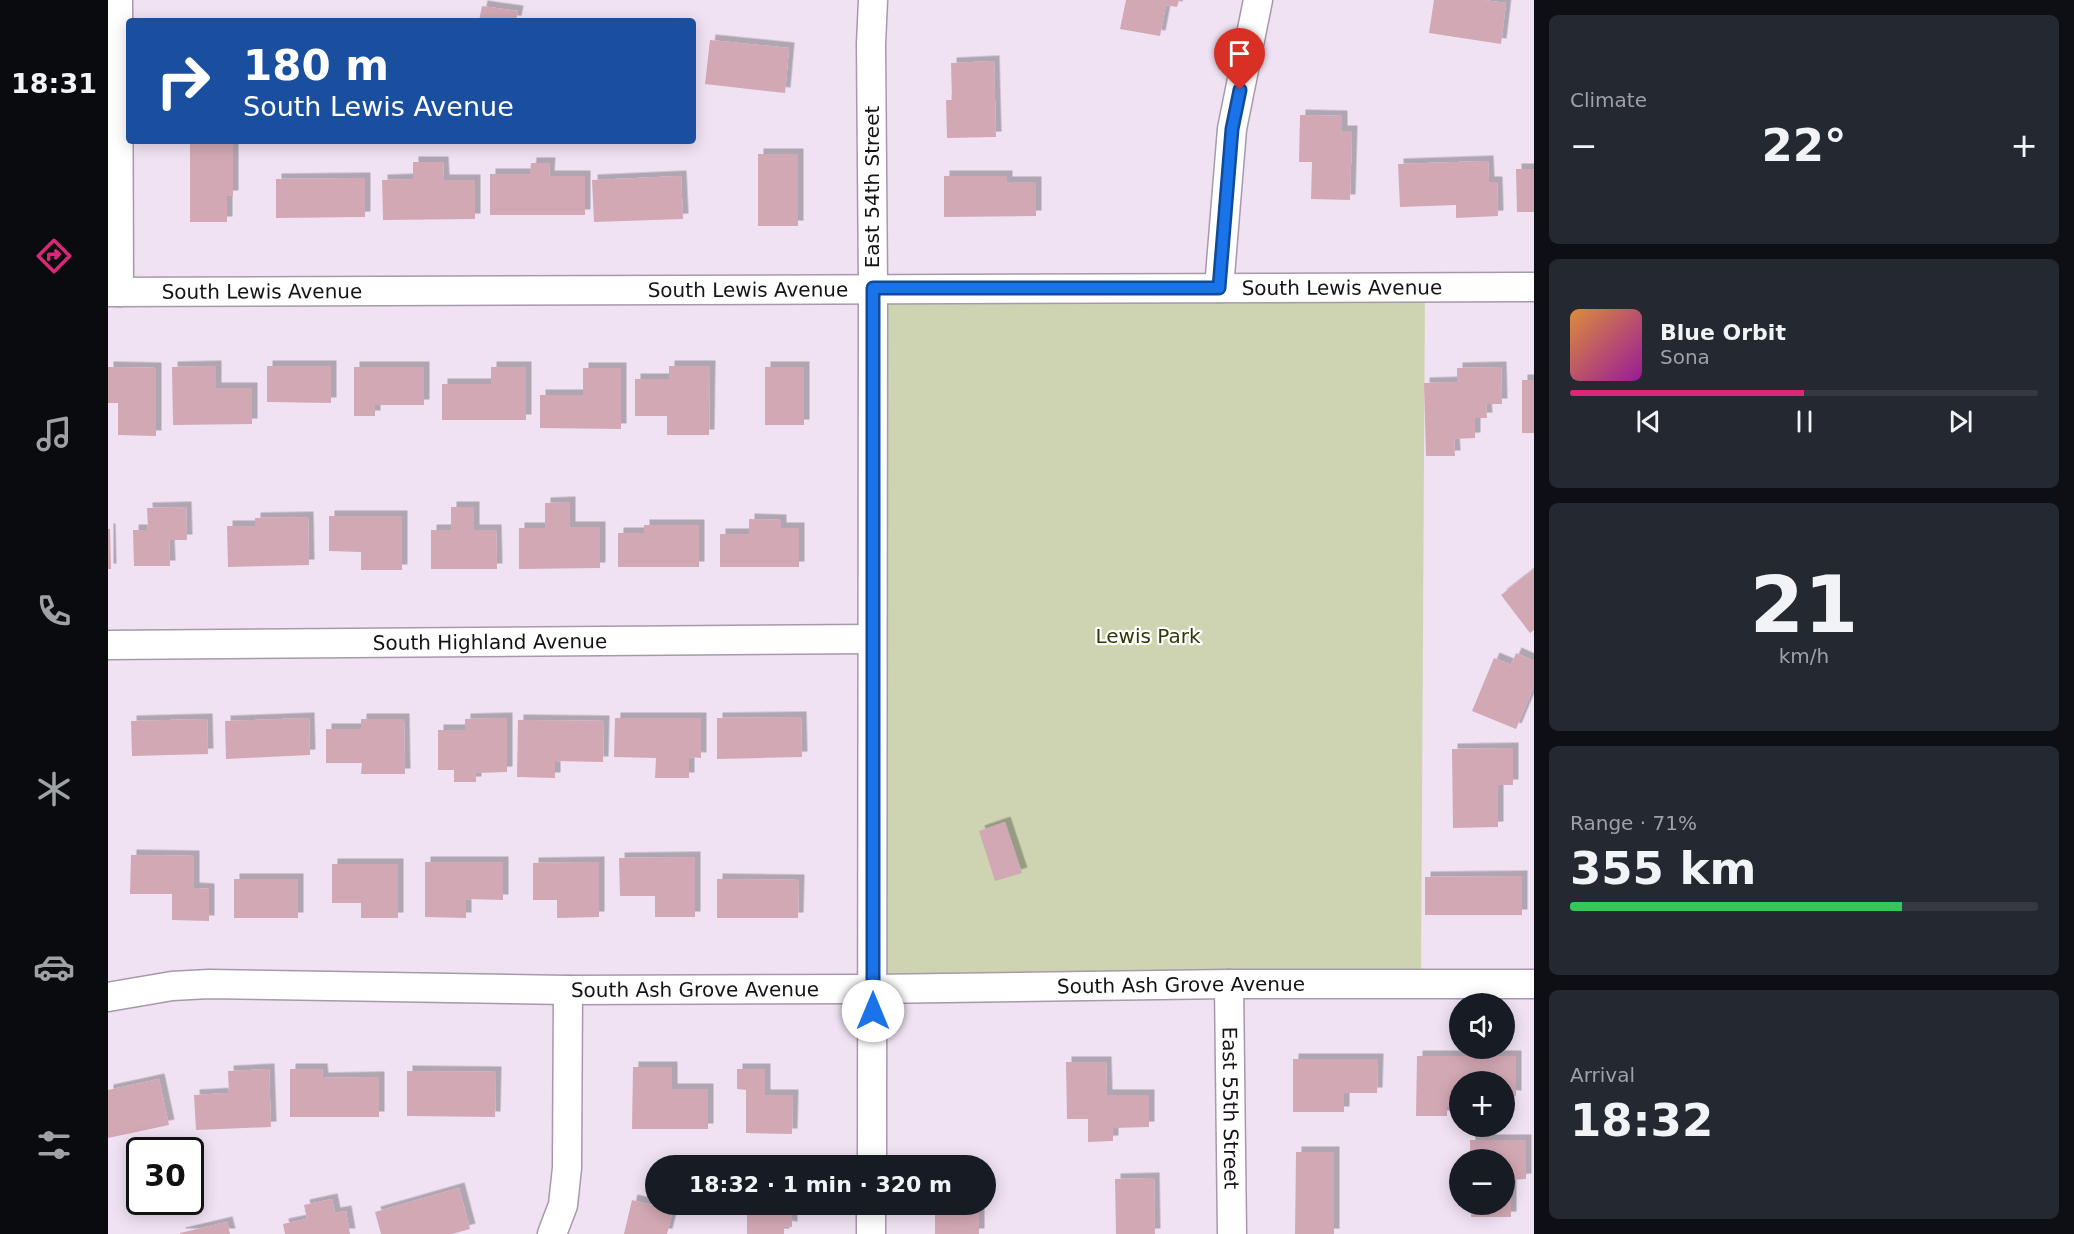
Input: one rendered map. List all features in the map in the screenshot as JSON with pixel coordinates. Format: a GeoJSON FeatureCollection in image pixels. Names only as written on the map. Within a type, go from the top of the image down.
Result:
{"type":"FeatureCollection","features":[{"type":"Feature","properties":{"kind":"street"},"geometry":{"type":"LineString","coordinates":[[114,292],[118,0]]}},
{"type":"Feature","properties":{"kind":"street","name":"East 54th Street"},"geometry":{"type":"LineString","coordinates":[[872,1155],[871,44],[873,0]]}},
{"type":"Feature","properties":{"kind":"street"},"geometry":{"type":"LineString","coordinates":[[1219,288],[1232,129],[1258,0]]}},
{"type":"Feature","properties":{"kind":"street","name":"South Lewis Avenue"},"geometry":{"type":"LineString","coordinates":[[114,292],[1534,287]]}},
{"type":"Feature","properties":{"kind":"street","name":"South Highland Avenue"},"geometry":{"type":"LineString","coordinates":[[108,645],[872,639]]}},
{"type":"Feature","properties":{"kind":"street","name":"South Ash Grove Avenue"},"geometry":{"type":"LineString","coordinates":[[108,997],[172,986],[209,984],[568,990],[1229,984],[1534,984]]}},
{"type":"Feature","properties":{"kind":"street","name":"East 55th Street"},"geometry":{"type":"LineString","coordinates":[[1229,984],[1233,1234]]}},
{"type":"Feature","properties":{"kind":"street"},"geometry":{"type":"LineString","coordinates":[[552,1234],[563,1205],[567,1168],[568,990]]}},
{"type":"Feature","properties":{"kind":"street"},"geometry":{"type":"LineString","coordinates":[[871,1234],[872,1215]]}},
{"type":"Feature","properties":{"kind":"green space","name":"Lewis Park"},"geometry":{"type":"Polygon","coordinates":[[[1425,287],[1421,984],[873,989],[873,288],[1425,287]]]}},
{"type":"Feature","properties":{"kind":"building"},"geometry":{"type":"Polygon","coordinates":[[[1126,0],[1179,0],[1177,7],[1166,5],[1160,36],[1120,29],[1126,0]]]}},
{"type":"Feature","properties":{"kind":"building"},"geometry":{"type":"Polygon","coordinates":[[[1434,0],[1483,0],[1506,3],[1501,44],[1429,33],[1434,0]]]}},
{"type":"Feature","properties":{"kind":"building"},"geometry":{"type":"Polygon","coordinates":[[[482,6],[518,11],[517,18],[480,18],[482,6]]]}},
{"type":"Feature","properties":{"kind":"building"},"geometry":{"type":"Polygon","coordinates":[[[710,40],[789,48],[785,93],[705,84],[710,40]]]}},
{"type":"Feature","properties":{"kind":"building"},"geometry":{"type":"Polygon","coordinates":[[[994,61],[996,137],[947,138],[946,100],[952,100],[951,63],[994,61]]]}},
{"type":"Feature","properties":{"kind":"building"},"geometry":{"type":"Polygon","coordinates":[[[1300,115],[1342,116],[1342,131],[1352,131],[1350,200],[1311,199],[1312,162],[1299,162],[1300,115]]]}},
{"type":"Feature","properties":{"kind":"building"},"geometry":{"type":"Polygon","coordinates":[[[190,144],[233,144],[233,196],[227,196],[227,222],[190,222],[190,144]]]}},
{"type":"Feature","properties":{"kind":"building"},"geometry":{"type":"Polygon","coordinates":[[[758,154],[798,154],[798,226],[758,226],[758,154]]]}},
{"type":"Feature","properties":{"kind":"building"},"geometry":{"type":"Polygon","coordinates":[[[1488,161],[1489,182],[1497,182],[1498,216],[1456,218],[1456,205],[1400,207],[1398,164],[1488,161]]]}},
{"type":"Feature","properties":{"kind":"building"},"geometry":{"type":"Polygon","coordinates":[[[413,162],[443,162],[444,180],[475,180],[475,219],[383,220],[382,180],[413,179],[413,162]]]}},
{"type":"Feature","properties":{"kind":"building"},"geometry":{"type":"Polygon","coordinates":[[[531,163],[550,163],[549,176],[585,176],[585,215],[490,215],[490,174],[530,174],[531,163]]]}},
{"type":"Feature","properties":{"kind":"building"},"geometry":{"type":"Polygon","coordinates":[[[1516,169],[1534,169],[1534,212],[1517,212],[1516,169]]]}},
{"type":"Feature","properties":{"kind":"building"},"geometry":{"type":"Polygon","coordinates":[[[681,176],[683,219],[594,222],[592,180],[681,176]]]}},
{"type":"Feature","properties":{"kind":"building"},"geometry":{"type":"Polygon","coordinates":[[[944,176],[1007,176],[1007,182],[1036,182],[1036,216],[944,217],[944,176]]]}},
{"type":"Feature","properties":{"kind":"building"},"geometry":{"type":"Polygon","coordinates":[[[365,178],[365,217],[276,218],[276,179],[365,178]]]}},
{"type":"Feature","properties":{"kind":"building"},"geometry":{"type":"Polygon","coordinates":[[[216,366],[216,388],[252,388],[252,424],[173,425],[172,367],[216,366]]]}},
{"type":"Feature","properties":{"kind":"building"},"geometry":{"type":"Polygon","coordinates":[[[267,366],[331,366],[331,403],[267,402],[267,366]]]}},
{"type":"Feature","properties":{"kind":"building"},"geometry":{"type":"Polygon","coordinates":[[[669,366],[710,366],[709,435],[667,435],[667,416],[635,416],[635,379],[669,379],[669,366]]]}},
{"type":"Feature","properties":{"kind":"building"},"geometry":{"type":"Polygon","coordinates":[[[108,367],[156,368],[156,436],[118,435],[118,403],[108,403],[108,367]]]}},
{"type":"Feature","properties":{"kind":"building"},"geometry":{"type":"Polygon","coordinates":[[[354,367],[424,367],[424,405],[375,405],[375,416],[354,416],[354,367]]]}},
{"type":"Feature","properties":{"kind":"building"},"geometry":{"type":"Polygon","coordinates":[[[491,367],[526,367],[526,420],[442,420],[442,384],[491,384],[491,367]]]}},
{"type":"Feature","properties":{"kind":"building"},"geometry":{"type":"Polygon","coordinates":[[[765,367],[804,367],[804,425],[765,425],[765,367]]]}},
{"type":"Feature","properties":{"kind":"building"},"geometry":{"type":"Polygon","coordinates":[[[1501,367],[1502,404],[1486,404],[1487,418],[1475,418],[1475,438],[1454,439],[1455,456],[1426,456],[1424,383],[1457,382],[1457,368],[1501,367]]]}},
{"type":"Feature","properties":{"kind":"building"},"geometry":{"type":"Polygon","coordinates":[[[583,368],[621,368],[621,429],[540,428],[540,395],[583,395],[583,368]]]}},
{"type":"Feature","properties":{"kind":"building"},"geometry":{"type":"Polygon","coordinates":[[[1522,380],[1534,380],[1534,433],[1522,433],[1522,380]]]}},
{"type":"Feature","properties":{"kind":"building"},"geometry":{"type":"Polygon","coordinates":[[[570,502],[570,527],[600,527],[600,568],[519,569],[519,528],[545,528],[545,503],[570,502]]]}},
{"type":"Feature","properties":{"kind":"building"},"geometry":{"type":"Polygon","coordinates":[[[186,507],[187,540],[169,540],[170,566],[134,566],[133,530],[148,530],[147,508],[186,507]]]}},
{"type":"Feature","properties":{"kind":"building"},"geometry":{"type":"Polygon","coordinates":[[[451,507],[474,507],[474,530],[496,530],[497,569],[431,569],[431,530],[451,530],[451,507]]]}},
{"type":"Feature","properties":{"kind":"building"},"geometry":{"type":"Polygon","coordinates":[[[329,516],[402,516],[402,570],[361,570],[361,552],[329,551],[329,516]]]}},
{"type":"Feature","properties":{"kind":"building"},"geometry":{"type":"Polygon","coordinates":[[[308,517],[309,565],[228,567],[227,526],[255,526],[255,518],[308,517]]]}},
{"type":"Feature","properties":{"kind":"building"},"geometry":{"type":"Polygon","coordinates":[[[749,519],[781,520],[781,528],[799,528],[799,567],[720,567],[720,534],[749,534],[749,519]]]}},
{"type":"Feature","properties":{"kind":"building"},"geometry":{"type":"Polygon","coordinates":[[[644,525],[699,525],[699,567],[618,567],[618,533],[644,533],[644,525]]]}},
{"type":"Feature","properties":{"kind":"building"},"geometry":{"type":"Polygon","coordinates":[[[108,529],[110,529],[111,569],[108,569],[108,529]]]}},
{"type":"Feature","properties":{"kind":"building"},"geometry":{"type":"Polygon","coordinates":[[[1534,569],[1534,630],[1530,633],[1501,595],[1534,569]]]}},
{"type":"Feature","properties":{"kind":"building"},"geometry":{"type":"Polygon","coordinates":[[[1516,653],[1534,661],[1534,686],[1516,729],[1472,711],[1494,658],[1511,665],[1516,653]]]}},
{"type":"Feature","properties":{"kind":"building"},"geometry":{"type":"Polygon","coordinates":[[[801,717],[802,757],[717,759],[717,718],[801,717]]]}},
{"type":"Feature","properties":{"kind":"building"},"geometry":{"type":"Polygon","coordinates":[[[309,718],[310,755],[226,759],[225,721],[309,718]]]}},
{"type":"Feature","properties":{"kind":"building"},"geometry":{"type":"Polygon","coordinates":[[[507,718],[507,772],[476,773],[476,782],[454,782],[454,770],[438,770],[438,730],[465,730],[465,719],[507,718]]]}},
{"type":"Feature","properties":{"kind":"building"},"geometry":{"type":"Polygon","coordinates":[[[615,718],[701,718],[701,758],[689,757],[689,778],[655,778],[656,758],[614,757],[615,718]]]}},
{"type":"Feature","properties":{"kind":"building"},"geometry":{"type":"Polygon","coordinates":[[[207,719],[208,754],[132,756],[131,721],[207,719]]]}},
{"type":"Feature","properties":{"kind":"building"},"geometry":{"type":"Polygon","coordinates":[[[361,719],[404,719],[405,774],[361,774],[362,763],[326,763],[326,729],[361,729],[361,719]]]}},
{"type":"Feature","properties":{"kind":"building"},"geometry":{"type":"Polygon","coordinates":[[[518,720],[604,721],[603,762],[555,761],[555,778],[517,777],[518,720]]]}},
{"type":"Feature","properties":{"kind":"building"},"geometry":{"type":"Polygon","coordinates":[[[1513,748],[1513,785],[1498,785],[1498,827],[1453,828],[1452,749],[1513,748]]]}},
{"type":"Feature","properties":{"kind":"building"},"geometry":{"type":"Polygon","coordinates":[[[1005,822],[1022,873],[995,881],[979,831],[1005,822]]]}},
{"type":"Feature","properties":{"kind":"building"},"geometry":{"type":"Polygon","coordinates":[[[131,855],[194,856],[194,888],[209,889],[209,921],[172,920],[172,894],[130,894],[131,855]]]}},
{"type":"Feature","properties":{"kind":"building"},"geometry":{"type":"Polygon","coordinates":[[[695,857],[695,917],[655,917],[655,896],[620,896],[619,858],[695,857]]]}},
{"type":"Feature","properties":{"kind":"building"},"geometry":{"type":"Polygon","coordinates":[[[425,862],[503,862],[503,900],[466,899],[466,918],[425,917],[425,862]]]}},
{"type":"Feature","properties":{"kind":"building"},"geometry":{"type":"Polygon","coordinates":[[[599,862],[599,917],[557,918],[557,900],[533,900],[533,863],[599,862]]]}},
{"type":"Feature","properties":{"kind":"building"},"geometry":{"type":"Polygon","coordinates":[[[332,864],[398,864],[398,918],[361,918],[361,903],[332,903],[332,864]]]}},
{"type":"Feature","properties":{"kind":"building"},"geometry":{"type":"Polygon","coordinates":[[[1522,876],[1522,915],[1425,915],[1425,877],[1522,876]]]}},
{"type":"Feature","properties":{"kind":"building"},"geometry":{"type":"Polygon","coordinates":[[[234,879],[298,879],[298,918],[234,918],[234,879]]]}},
{"type":"Feature","properties":{"kind":"building"},"geometry":{"type":"Polygon","coordinates":[[[717,879],[799,880],[798,918],[717,918],[717,879]]]}},
{"type":"Feature","properties":{"kind":"building"},"geometry":{"type":"Polygon","coordinates":[[[1417,1056],[1449,1056],[1449,1059],[1515,1059],[1516,1056],[1516,1096],[1515,1071],[1449,1071],[1447,1116],[1416,1116],[1417,1056]]]}},
{"type":"Feature","properties":{"kind":"building"},"geometry":{"type":"Polygon","coordinates":[[[1293,1059],[1378,1059],[1377,1093],[1344,1093],[1344,1112],[1293,1112],[1293,1059]]]}},
{"type":"Feature","properties":{"kind":"building"},"geometry":{"type":"Polygon","coordinates":[[[1066,1062],[1106,1062],[1107,1095],[1149,1095],[1149,1127],[1113,1128],[1113,1141],[1088,1142],[1088,1119],[1067,1119],[1066,1062]]]}},
{"type":"Feature","properties":{"kind":"building"},"geometry":{"type":"Polygon","coordinates":[[[633,1067],[672,1067],[672,1089],[708,1089],[708,1129],[632,1129],[633,1067]]]}},
{"type":"Feature","properties":{"kind":"building"},"geometry":{"type":"Polygon","coordinates":[[[269,1069],[271,1127],[196,1130],[194,1095],[229,1093],[228,1071],[269,1069]]]}},
{"type":"Feature","properties":{"kind":"building"},"geometry":{"type":"Polygon","coordinates":[[[290,1069],[322,1069],[323,1078],[379,1077],[379,1117],[290,1117],[290,1069]]]}},
{"type":"Feature","properties":{"kind":"building"},"geometry":{"type":"Polygon","coordinates":[[[737,1069],[765,1069],[765,1095],[793,1095],[792,1134],[746,1133],[746,1090],[737,1089],[737,1069]]]}},
{"type":"Feature","properties":{"kind":"building"},"geometry":{"type":"Polygon","coordinates":[[[407,1071],[496,1072],[495,1117],[407,1116],[407,1071]]]}},
{"type":"Feature","properties":{"kind":"building"},"geometry":{"type":"Polygon","coordinates":[[[159,1079],[169,1125],[108,1138],[108,1090],[159,1079]]]}},
{"type":"Feature","properties":{"kind":"building"},"geometry":{"type":"Polygon","coordinates":[[[1470,1140],[1526,1140],[1526,1179],[1515,1180],[1515,1149],[1470,1149],[1470,1140]]]}},
{"type":"Feature","properties":{"kind":"building"},"geometry":{"type":"Polygon","coordinates":[[[1296,1152],[1334,1152],[1334,1234],[1295,1234],[1296,1152]]]}},
{"type":"Feature","properties":{"kind":"building"},"geometry":{"type":"Polygon","coordinates":[[[1154,1178],[1155,1234],[1116,1234],[1115,1179],[1154,1178]]]}},
{"type":"Feature","properties":{"kind":"building"},"geometry":{"type":"Polygon","coordinates":[[[459,1188],[470,1229],[452,1234],[381,1234],[375,1212],[459,1188]]]}},
{"type":"Feature","properties":{"kind":"building"},"geometry":{"type":"Polygon","coordinates":[[[332,1199],[335,1213],[346,1211],[350,1234],[285,1234],[283,1224],[307,1219],[304,1205],[332,1199]]]}},
{"type":"Feature","properties":{"kind":"building"},"geometry":{"type":"Polygon","coordinates":[[[632,1200],[645,1203],[645,1215],[672,1215],[667,1234],[624,1234],[632,1200]]]}},
{"type":"Feature","properties":{"kind":"building"},"geometry":{"type":"Polygon","coordinates":[[[747,1215],[792,1215],[792,1227],[784,1226],[784,1234],[747,1234],[747,1215]]]}},
{"type":"Feature","properties":{"kind":"building"},"geometry":{"type":"Polygon","coordinates":[[[935,1215],[979,1215],[979,1234],[935,1234],[935,1215]]]}},
{"type":"Feature","properties":{"kind":"building"},"geometry":{"type":"Polygon","coordinates":[[[1471,1215],[1511,1215],[1511,1217],[1471,1217],[1471,1215]]]}},
{"type":"Feature","properties":{"kind":"building"},"geometry":{"type":"Polygon","coordinates":[[[227,1222],[230,1234],[180,1234],[180,1233],[227,1222]]]}},
{"type":"Feature","properties":{"kind":"route"},"geometry":{"type":"LineString","coordinates":[[873,1011],[873,288],[1219,288],[1232,129],[1240,90]]}}]}
